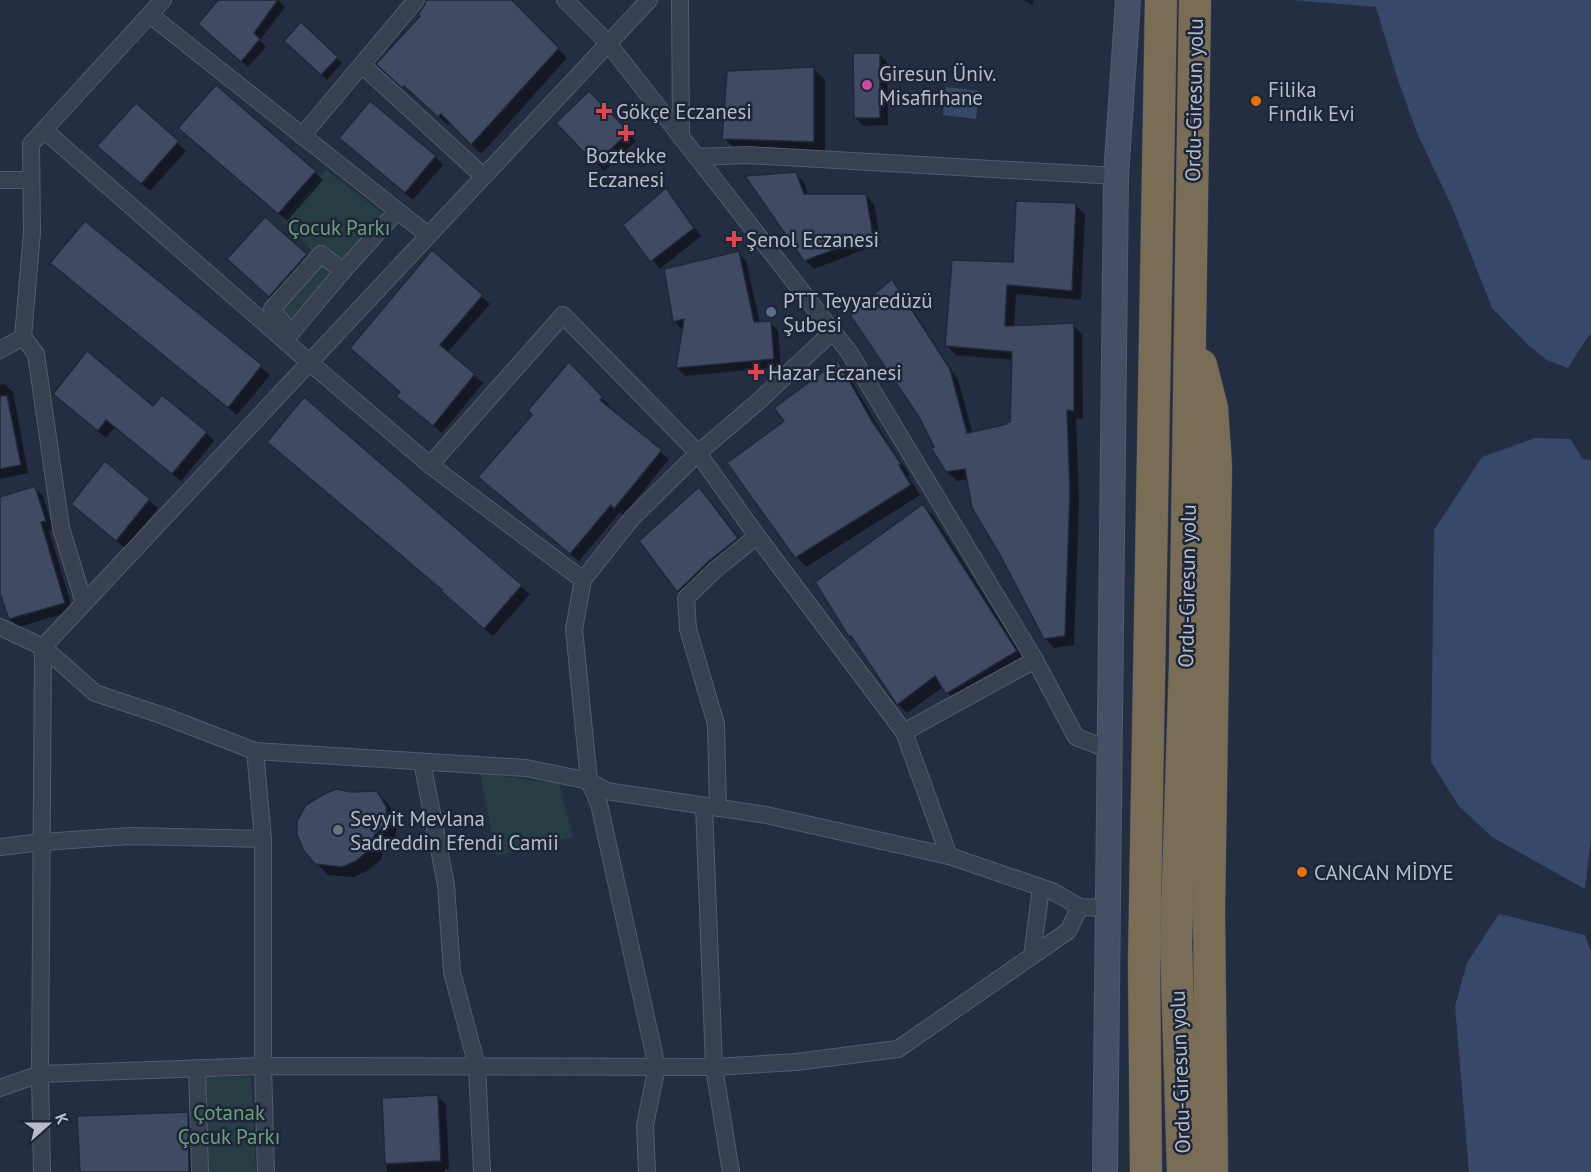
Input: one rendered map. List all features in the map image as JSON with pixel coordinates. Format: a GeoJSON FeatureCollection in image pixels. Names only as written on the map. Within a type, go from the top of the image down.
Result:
{"type":"FeatureCollection","features":[{"type":"Feature","properties":{"kind":"highway","name":"Ordu-Giresun yolu"},"geometry":{"type":"LineString","coordinates":[[1146,1172],[1144,962],[1161,0]]}},
{"type":"Feature","properties":{"kind":"highway","name":"Ordu-Giresun yolu"},"geometry":{"type":"LineString","coordinates":[[1183,1172],[1176,944],[1185,663],[1195,3]]}},
{"type":"Feature","properties":{"kind":"highway"},"geometry":{"type":"LineString","coordinates":[[1191,327],[1212,408],[1216,466],[1209,913],[1212,1172]]}},
{"type":"Feature","properties":{"kind":"street"},"geometry":{"type":"LineString","coordinates":[[302,136],[416,0]]}},
{"type":"Feature","properties":{"kind":"street"},"geometry":{"type":"LineString","coordinates":[[565,0],[608,43],[849,352],[1035,660],[1076,736],[1110,750]]}},
{"type":"Feature","properties":{"kind":"street"},"geometry":{"type":"LineString","coordinates":[[42,1172],[40,1074],[43,647],[649,0]]}},
{"type":"Feature","properties":{"kind":"street"},"geometry":{"type":"LineString","coordinates":[[680,0],[681,137]]}},
{"type":"Feature","properties":{"kind":"street"},"geometry":{"type":"LineString","coordinates":[[1105,1172],[1116,176],[1128,0]]}},
{"type":"Feature","properties":{"kind":"street"},"geometry":{"type":"LineString","coordinates":[[84,603],[61,528],[36,354],[23,337],[32,232],[31,144],[157,4],[302,136],[428,235]]}},
{"type":"Feature","properties":{"kind":"street"},"geometry":{"type":"LineString","coordinates":[[362,65],[483,176]]}},
{"type":"Feature","properties":{"kind":"street"},"geometry":{"type":"LineString","coordinates":[[44,130],[430,465],[583,580]]}},
{"type":"Feature","properties":{"kind":"street"},"geometry":{"type":"LineString","coordinates":[[697,157],[747,155],[1116,176]]}},
{"type":"Feature","properties":{"kind":"street"},"geometry":{"type":"LineString","coordinates":[[0,180],[31,180]]}},
{"type":"Feature","properties":{"kind":"street"},"geometry":{"type":"LineString","coordinates":[[343,271],[321,254],[272,309],[291,333],[397,211]]}},
{"type":"Feature","properties":{"kind":"street"},"geometry":{"type":"LineString","coordinates":[[430,465],[563,315],[698,453],[757,536],[904,732],[949,856]]}},
{"type":"Feature","properties":{"kind":"street"},"geometry":{"type":"LineString","coordinates":[[647,1172],[645,1125],[657,1067],[599,804],[589,781],[574,629],[583,580],[632,518],[698,453],[760,400],[833,331]]}},
{"type":"Feature","properties":{"kind":"street"},"geometry":{"type":"LineString","coordinates":[[0,350],[23,337]]}},
{"type":"Feature","properties":{"kind":"street"},"geometry":{"type":"LineString","coordinates":[[731,1172],[714,1067],[711,807],[716,724],[688,629],[686,598],[716,569],[757,536]]}},
{"type":"Feature","properties":{"kind":"street"},"geometry":{"type":"LineString","coordinates":[[0,627],[43,647],[95,693],[164,716],[255,751],[526,768],[589,781],[606,791],[766,815],[949,856],[1041,888],[1080,907],[1109,908]]}},
{"type":"Feature","properties":{"kind":"street"},"geometry":{"type":"LineString","coordinates":[[904,732],[1035,660]]}},
{"type":"Feature","properties":{"kind":"street"},"geometry":{"type":"LineString","coordinates":[[255,751],[262,839],[266,1172]]}},
{"type":"Feature","properties":{"kind":"street"},"geometry":{"type":"LineString","coordinates":[[422,762],[446,885],[452,972],[477,1066],[482,1172]]}},
{"type":"Feature","properties":{"kind":"street"},"geometry":{"type":"LineString","coordinates":[[0,847],[130,836],[262,839]]}},
{"type":"Feature","properties":{"kind":"street"},"geometry":{"type":"LineString","coordinates":[[1032,956],[1041,888]]}},
{"type":"Feature","properties":{"kind":"street"},"geometry":{"type":"LineString","coordinates":[[0,1088],[40,1074],[263,1066],[714,1067],[796,1062],[898,1049],[1068,930],[1080,907]]}},
{"type":"Feature","properties":{"kind":"street"},"geometry":{"type":"LineString","coordinates":[[196,1068],[200,1172]]}},
{"type":"Feature","properties":{"kind":"green space","name":"Çocuk Parkı"},"geometry":{"type":"Polygon","coordinates":[[[326,170],[395,223],[296,337],[264,311],[314,253],[282,220],[326,170]]]}},
{"type":"Feature","properties":{"kind":"green space"},"geometry":{"type":"Polygon","coordinates":[[[480,773],[559,784],[573,837],[496,856],[480,773]]]}},
{"type":"Feature","properties":{"kind":"green space","name":"Çotanak Çocuk Parkı"},"geometry":{"type":"Polygon","coordinates":[[[203,1076],[251,1077],[256,1172],[206,1172],[203,1076]]]}},
{"type":"Feature","properties":{"kind":"water"},"geometry":{"type":"Polygon","coordinates":[[[1292,0],[1591,0],[1591,336],[1589,335],[1568,368],[1547,360],[1529,346],[1492,308],[1453,209],[1417,133],[1376,7],[1292,0]]]}},
{"type":"Feature","properties":{"kind":"water"},"geometry":{"type":"Polygon","coordinates":[[[946,87],[979,91],[976,119],[943,115],[946,87]]]}},
{"type":"Feature","properties":{"kind":"water"},"geometry":{"type":"Polygon","coordinates":[[[1535,438],[1570,439],[1583,459],[1591,460],[1591,839],[1585,889],[1492,837],[1459,806],[1431,762],[1434,530],[1482,457],[1535,438]]]}},
{"type":"Feature","properties":{"kind":"water"},"geometry":{"type":"Polygon","coordinates":[[[1499,914],[1585,935],[1591,952],[1591,1172],[1469,1172],[1455,1006],[1467,963],[1499,914]]]}},
{"type":"Feature","properties":{"kind":"building"},"geometry":{"type":"Polygon","coordinates":[[[218,0],[278,0],[254,33],[260,39],[241,62],[198,24],[218,0]]]}},
{"type":"Feature","properties":{"kind":"building"},"geometry":{"type":"Polygon","coordinates":[[[426,0],[512,0],[559,48],[471,145],[441,114],[438,117],[376,64],[420,16],[418,14],[426,0]]]}},
{"type":"Feature","properties":{"kind":"building"},"geometry":{"type":"Polygon","coordinates":[[[301,22],[338,57],[321,75],[284,41],[301,22]]]}},
{"type":"Feature","properties":{"kind":"building","name":"Giresun Üniv. Misafirhane"},"geometry":{"type":"Polygon","coordinates":[[[853,53],[880,53],[880,118],[854,118],[853,53]]]}},
{"type":"Feature","properties":{"kind":"building"},"geometry":{"type":"Polygon","coordinates":[[[814,67],[814,142],[722,139],[727,71],[814,67]]]}},
{"type":"Feature","properties":{"kind":"building"},"geometry":{"type":"Polygon","coordinates":[[[216,85],[316,171],[278,214],[178,128],[216,85]]]}},
{"type":"Feature","properties":{"kind":"building"},"geometry":{"type":"Polygon","coordinates":[[[589,91],[629,132],[595,164],[556,123],[589,91]]]}},
{"type":"Feature","properties":{"kind":"building"},"geometry":{"type":"Polygon","coordinates":[[[370,101],[436,156],[405,193],[339,138],[370,101]]]}},
{"type":"Feature","properties":{"kind":"building"},"geometry":{"type":"Polygon","coordinates":[[[136,103],[179,141],[141,184],[97,146],[136,103]]]}},
{"type":"Feature","properties":{"kind":"building"},"geometry":{"type":"Polygon","coordinates":[[[796,172],[804,194],[866,194],[873,235],[804,261],[745,176],[796,172]]]}},
{"type":"Feature","properties":{"kind":"building"},"geometry":{"type":"Polygon","coordinates":[[[666,188],[694,228],[650,262],[623,225],[666,188]]]}},
{"type":"Feature","properties":{"kind":"building"},"geometry":{"type":"Polygon","coordinates":[[[1016,201],[1076,203],[1072,291],[1007,285],[1005,326],[1074,323],[1074,411],[1067,410],[1070,492],[1065,636],[1044,639],[1000,555],[972,508],[965,469],[946,472],[931,448],[934,447],[919,417],[850,315],[892,279],[950,369],[967,433],[1010,422],[1012,352],[945,346],[952,260],[1013,262],[1016,201]]]}},
{"type":"Feature","properties":{"kind":"building"},"geometry":{"type":"Polygon","coordinates":[[[265,217],[307,254],[269,297],[227,259],[265,217]]]}},
{"type":"Feature","properties":{"kind":"building"},"geometry":{"type":"Polygon","coordinates":[[[85,221],[262,365],[228,408],[50,263],[85,221]]]}},
{"type":"Feature","properties":{"kind":"building"},"geometry":{"type":"Polygon","coordinates":[[[432,250],[483,295],[440,345],[475,374],[433,426],[396,396],[400,392],[350,348],[432,250]]]}},
{"type":"Feature","properties":{"kind":"building"},"geometry":{"type":"Polygon","coordinates":[[[739,251],[754,322],[771,321],[774,359],[676,368],[684,319],[673,322],[664,269],[739,251]]]}},
{"type":"Feature","properties":{"kind":"building"},"geometry":{"type":"Polygon","coordinates":[[[87,351],[153,406],[162,395],[207,432],[172,474],[106,420],[98,431],[53,394],[87,351]]]}},
{"type":"Feature","properties":{"kind":"building"},"geometry":{"type":"Polygon","coordinates":[[[838,361],[872,421],[901,464],[899,465],[911,485],[795,558],[727,463],[784,421],[774,408],[838,361]]]}},
{"type":"Feature","properties":{"kind":"building"},"geometry":{"type":"Polygon","coordinates":[[[569,362],[603,397],[600,400],[662,450],[614,509],[611,505],[570,554],[478,477],[532,415],[528,410],[569,362]]]}},
{"type":"Feature","properties":{"kind":"building"},"geometry":{"type":"Polygon","coordinates":[[[7,395],[21,465],[0,469],[0,396],[7,395]]]}},
{"type":"Feature","properties":{"kind":"building"},"geometry":{"type":"Polygon","coordinates":[[[304,397],[522,585],[484,629],[442,590],[267,442],[304,397]]]}},
{"type":"Feature","properties":{"kind":"building"},"geometry":{"type":"Polygon","coordinates":[[[105,461],[150,499],[116,541],[71,504],[105,461]]]}},
{"type":"Feature","properties":{"kind":"building"},"geometry":{"type":"Polygon","coordinates":[[[35,486],[46,521],[41,522],[65,603],[9,619],[0,594],[0,497],[35,486]]]}},
{"type":"Feature","properties":{"kind":"building"},"geometry":{"type":"Polygon","coordinates":[[[699,487],[738,538],[709,561],[677,592],[639,541],[699,487]]]}},
{"type":"Feature","properties":{"kind":"building"},"geometry":{"type":"Polygon","coordinates":[[[923,504],[1017,651],[946,694],[935,676],[897,705],[851,636],[849,637],[815,582],[923,504]]]}},
{"type":"Feature","properties":{"kind":"building","name":"Seyyit Mevlana Sadreddin Efendi Camii"},"geometry":{"type":"Polygon","coordinates":[[[336,789],[351,792],[377,791],[386,806],[387,815],[384,825],[374,836],[370,849],[356,861],[342,867],[315,864],[304,851],[297,835],[297,821],[306,805],[336,789]]]}},
{"type":"Feature","properties":{"kind":"building"},"geometry":{"type":"Polygon","coordinates":[[[438,1095],[441,1161],[385,1164],[382,1098],[438,1095]]]}},
{"type":"Feature","properties":{"kind":"building"},"geometry":{"type":"Polygon","coordinates":[[[188,1112],[189,1172],[80,1172],[77,1116],[188,1112]]]}},
{"type":"Feature","properties":{"kind":"place","name":"Giresun Üniv. Misafirhane"},"geometry":{"type":"Point","coordinates":[867,85]}},
{"type":"Feature","properties":{"kind":"place","name":"Filika Fındık Evi"},"geometry":{"type":"Point","coordinates":[1256,101]}},
{"type":"Feature","properties":{"kind":"place","name":"Gökçe Eczanesi"},"geometry":{"type":"Point","coordinates":[604,111]}},
{"type":"Feature","properties":{"kind":"place","name":"Boztekke Eczanesi"},"geometry":{"type":"Point","coordinates":[626,133]}},
{"type":"Feature","properties":{"kind":"place","name":"Şenol Eczanesi"},"geometry":{"type":"Point","coordinates":[734,239]}},
{"type":"Feature","properties":{"kind":"place","name":"PTT Teyyaredüzü Şubesi"},"geometry":{"type":"Point","coordinates":[771,312]}},
{"type":"Feature","properties":{"kind":"place","name":"Hazar Eczanesi"},"geometry":{"type":"Point","coordinates":[756,372]}},
{"type":"Feature","properties":{"kind":"place","name":"Seyyit Mevlana Sadreddin Efendi Camii"},"geometry":{"type":"Point","coordinates":[338,830]}},
{"type":"Feature","properties":{"kind":"place","name":"CANCAN MİDYE"},"geometry":{"type":"Point","coordinates":[1302,872]}}]}
